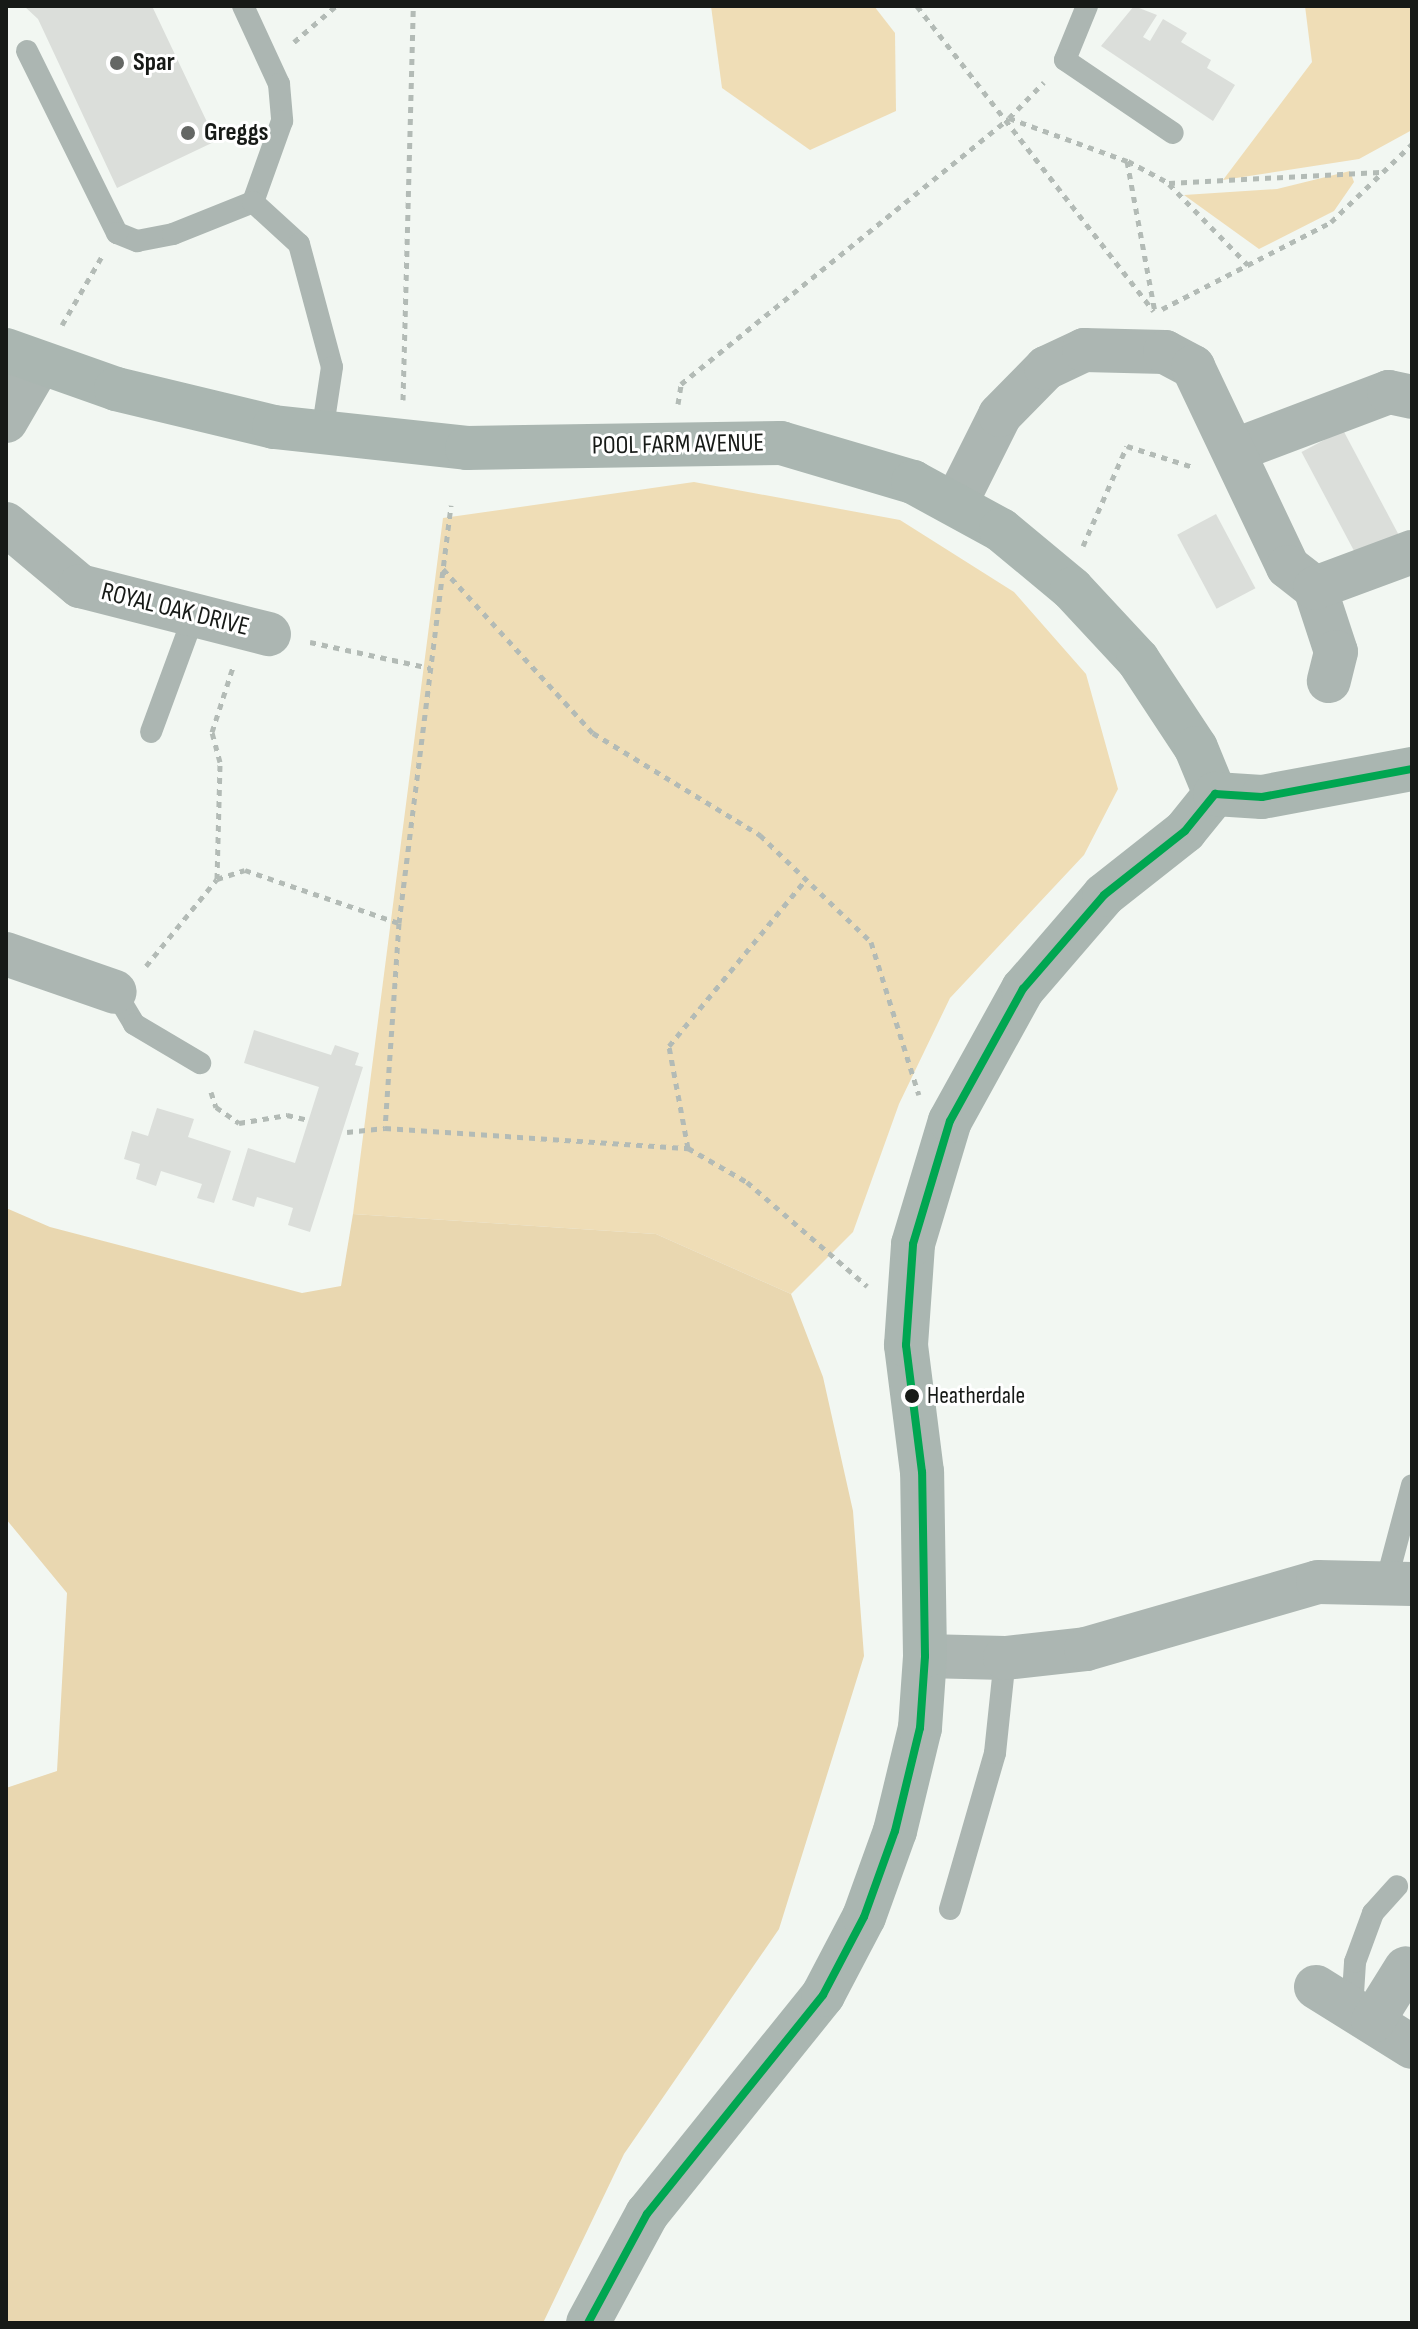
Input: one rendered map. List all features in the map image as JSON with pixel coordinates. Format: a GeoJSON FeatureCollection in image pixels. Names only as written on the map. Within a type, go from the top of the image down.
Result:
{"type":"FeatureCollection","features":[{"type":"Feature","properties":{"kind":"street"},"geometry":{"type":"LineString","coordinates":[[956,503],[1000,415],[1046,368],[1084,350],[1160,332],[1193,367],[1243,460],[1288,567],[1315,588],[1336,652],[1329,681]]}},
{"type":"Feature","properties":{"kind":"street","name":"POOL FARM AVENUE"},"geometry":{"type":"LineString","coordinates":[[22,357],[260,424],[322,433],[467,448],[781,443],[913,482],[956,503],[1055,575],[1138,660],[1196,748],[1215,794]]}},
{"type":"Feature","properties":{"kind":"street"},"geometry":{"type":"LineString","coordinates":[[6,421],[22,357]]}},
{"type":"Feature","properties":{"kind":"street"},"geometry":{"type":"LineString","coordinates":[[1243,460],[1389,392],[1412,397]]}},
{"type":"Feature","properties":{"kind":"street","name":"ROYAL OAK DRIVE"},"geometry":{"type":"LineString","coordinates":[[6,524],[80,586],[258,631]]}},
{"type":"Feature","properties":{"kind":"street"},"geometry":{"type":"LineString","coordinates":[[1315,588],[1412,552]]}},
{"type":"Feature","properties":{"kind":"street"},"geometry":{"type":"LineString","coordinates":[[588,2323],[647,2214],[823,1995],[864,1917],[916,1743],[925,1656],[909,1301],[913,1244],[950,1121],[1023,989],[1104,895],[1185,831],[1215,794],[1262,797],[1412,769]]}},
{"type":"Feature","properties":{"kind":"street"},"geometry":{"type":"LineString","coordinates":[[6,954],[115,992]]}},
{"type":"Feature","properties":{"kind":"street"},"geometry":{"type":"LineString","coordinates":[[925,1656],[1005,1658],[1086,1649],[1318,1582],[1400,1581]]}},
{"type":"Feature","properties":{"kind":"street"},"geometry":{"type":"LineString","coordinates":[[1406,1968],[1347,2006],[1412,2047]]}},
{"type":"Feature","properties":{"kind":"lane"},"geometry":{"type":"LineString","coordinates":[[27,51],[117,233],[137,241],[173,234],[253,202],[282,121],[269,63],[243,6]]}},
{"type":"Feature","properties":{"kind":"lane"},"geometry":{"type":"LineString","coordinates":[[1087,6],[1065,60],[1173,133]]}},
{"type":"Feature","properties":{"kind":"lane"},"geometry":{"type":"LineString","coordinates":[[253,202],[299,244],[332,367],[322,433]]}},
{"type":"Feature","properties":{"kind":"lane"},"geometry":{"type":"LineString","coordinates":[[151,732],[194,615]]}},
{"type":"Feature","properties":{"kind":"lane"},"geometry":{"type":"LineString","coordinates":[[115,992],[134,1024],[200,1063]]}},
{"type":"Feature","properties":{"kind":"lane"},"geometry":{"type":"LineString","coordinates":[[1400,1581],[1412,1485]]}},
{"type":"Feature","properties":{"kind":"lane"},"geometry":{"type":"LineString","coordinates":[[950,1909],[995,1753],[1005,1658]]}},
{"type":"Feature","properties":{"kind":"lane"},"geometry":{"type":"LineString","coordinates":[[1347,2006],[1355,1962],[1373,1913],[1397,1886]]}},
{"type":"Feature","properties":{"kind":"path"},"geometry":{"type":"LineString","coordinates":[[269,63],[336,6]]}},
{"type":"Feature","properties":{"kind":"path"},"geometry":{"type":"LineString","coordinates":[[402,441],[413,6]]}},
{"type":"Feature","properties":{"kind":"path"},"geometry":{"type":"LineString","coordinates":[[917,6],[1009,118],[1160,332]]}},
{"type":"Feature","properties":{"kind":"path"},"geometry":{"type":"LineString","coordinates":[[672,445],[681,384],[1009,118],[1065,60]]}},
{"type":"Feature","properties":{"kind":"path"},"geometry":{"type":"LineString","coordinates":[[1009,118],[1127,161],[1169,183],[1248,265]]}},
{"type":"Feature","properties":{"kind":"path"},"geometry":{"type":"LineString","coordinates":[[1160,332],[1248,265],[1331,222],[1410,147]]}},
{"type":"Feature","properties":{"kind":"path"},"geometry":{"type":"LineString","coordinates":[[1127,161],[1160,332]]}},
{"type":"Feature","properties":{"kind":"path"},"geometry":{"type":"LineString","coordinates":[[1169,183],[1381,172]]}},
{"type":"Feature","properties":{"kind":"path"},"geometry":{"type":"LineString","coordinates":[[22,357],[117,233]]}},
{"type":"Feature","properties":{"kind":"path"},"geometry":{"type":"LineString","coordinates":[[1055,575],[1087,543],[1127,446],[1226,477],[1243,460]]}},
{"type":"Feature","properties":{"kind":"path"},"geometry":{"type":"LineString","coordinates":[[385,1128],[399,923],[451,505]]}},
{"type":"Feature","properties":{"kind":"path"},"geometry":{"type":"LineString","coordinates":[[443,569],[593,733],[760,835],[871,942],[914,1092],[950,1121]]}},
{"type":"Feature","properties":{"kind":"path"},"geometry":{"type":"LineString","coordinates":[[115,992],[168,947],[217,879],[220,762],[212,732],[258,631],[430,668]]}},
{"type":"Feature","properties":{"kind":"path"},"geometry":{"type":"LineString","coordinates":[[217,879],[245,870],[399,923]]}},
{"type":"Feature","properties":{"kind":"path"},"geometry":{"type":"LineString","coordinates":[[688,1148],[669,1046],[806,879]]}},
{"type":"Feature","properties":{"kind":"path"},"geometry":{"type":"LineString","coordinates":[[200,1063],[216,1107],[239,1123],[287,1115],[309,1120]]}},
{"type":"Feature","properties":{"kind":"path"},"geometry":{"type":"LineString","coordinates":[[347,1132],[385,1128],[688,1148],[747,1182],[858,1283],[909,1301]]}},
{"type":"Feature","properties":{"kind":"shaded area"},"geometry":{"type":"Polygon","coordinates":[[[711,6],[874,6],[895,33],[896,111],[810,150],[722,88],[711,6]]]}},
{"type":"Feature","properties":{"kind":"shaded area"},"geometry":{"type":"Polygon","coordinates":[[[1305,6],[1412,6],[1412,130],[1359,159],[1223,180],[1312,62],[1305,6]]]}},
{"type":"Feature","properties":{"kind":"shaded area"},"geometry":{"type":"Polygon","coordinates":[[[1350,171],[1354,182],[1334,211],[1259,249],[1184,195],[1277,189],[1350,171]]]}},
{"type":"Feature","properties":{"kind":"shaded area"},"geometry":{"type":"Polygon","coordinates":[[[694,482],[900,520],[1014,592],[1086,674],[1118,789],[1084,855],[950,998],[899,1104],[853,1232],[791,1294],[656,1234],[353,1214],[443,518],[694,482]]]}},
{"type":"Feature","properties":{"kind":"shaded area"},"geometry":{"type":"Polygon","coordinates":[[[6,1208],[50,1227],[302,1293],[341,1286],[353,1214],[656,1234],[791,1294],[823,1377],[853,1511],[864,1656],[779,1929],[624,2154],[543,2323],[6,2323],[6,1788],[57,1771],[67,1593],[6,1519],[6,1208]]]}},
{"type":"Feature","properties":{"kind":"building"},"geometry":{"type":"Polygon","coordinates":[[[24,6],[152,6],[216,141],[117,188],[38,19],[24,6]]]}},
{"type":"Feature","properties":{"kind":"building"},"geometry":{"type":"Polygon","coordinates":[[[1134,6],[1157,15],[1143,37],[1150,41],[1163,19],[1187,33],[1181,42],[1211,60],[1207,68],[1235,85],[1213,121],[1101,46],[1134,6]]]}},
{"type":"Feature","properties":{"kind":"building"},"geometry":{"type":"Polygon","coordinates":[[[1343,430],[1399,536],[1358,558],[1302,452],[1343,430]]]}},
{"type":"Feature","properties":{"kind":"building"},"geometry":{"type":"Polygon","coordinates":[[[1216,514],[1255,588],[1217,609],[1177,535],[1216,514]]]}},
{"type":"Feature","properties":{"kind":"building"},"geometry":{"type":"Polygon","coordinates":[[[254,1030],[331,1055],[335,1045],[359,1053],[355,1065],[363,1067],[310,1232],[288,1225],[293,1208],[257,1197],[254,1207],[232,1200],[248,1148],[295,1163],[319,1087],[244,1063],[254,1030]]]}},
{"type":"Feature","properties":{"kind":"building"},"geometry":{"type":"Polygon","coordinates":[[[157,1108],[194,1119],[188,1137],[231,1151],[214,1203],[197,1198],[202,1184],[161,1171],[156,1186],[136,1179],[140,1164],[124,1159],[132,1131],[148,1136],[157,1108]]]}},
{"type":"Feature","properties":{"kind":"transit line"},"geometry":{"type":"LineString","coordinates":[[588,2323],[647,2214],[823,1995],[864,1917],[895,1831],[920,1728],[925,1656],[922,1472],[906,1345],[913,1244],[950,1121],[1023,989],[1104,895],[1185,831],[1215,794],[1262,797],[1412,769]]}},
{"type":"Feature","properties":{"kind":"place","name":"Spar"},"geometry":{"type":"Point","coordinates":[117,63]}},
{"type":"Feature","properties":{"kind":"place","name":"Greggs"},"geometry":{"type":"Point","coordinates":[188,133]}},
{"type":"Feature","properties":{"kind":"place","name":"Heatherdale"},"geometry":{"type":"Point","coordinates":[912,1396]}}]}
